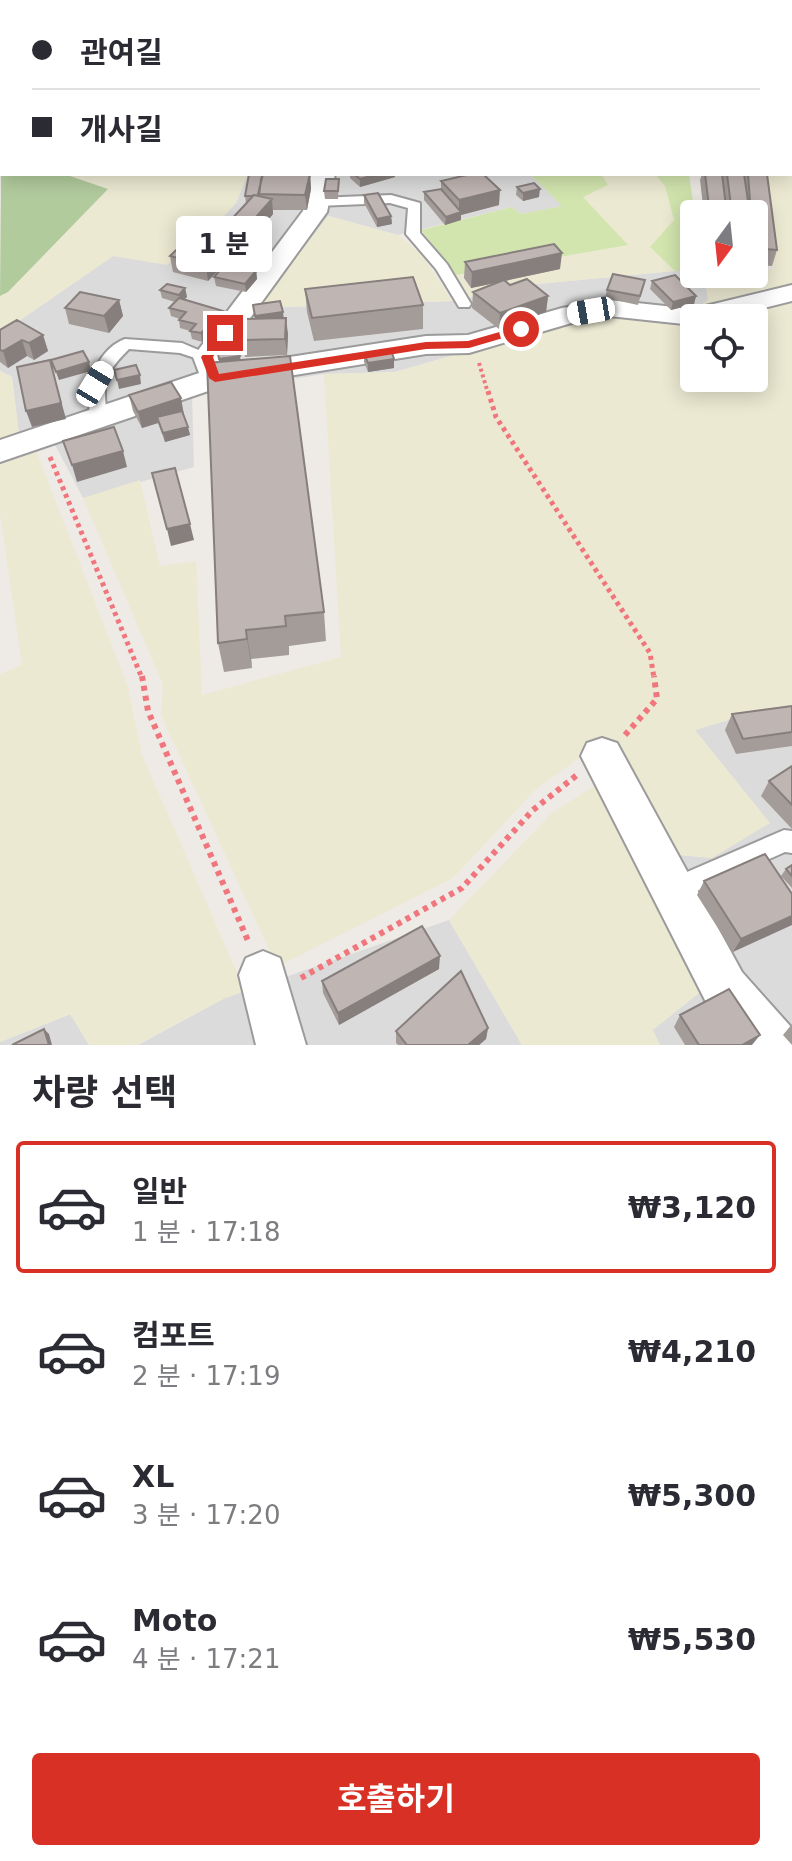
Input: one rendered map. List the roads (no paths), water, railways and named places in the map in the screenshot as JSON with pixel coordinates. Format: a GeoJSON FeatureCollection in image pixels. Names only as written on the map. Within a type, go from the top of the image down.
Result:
{"type":"FeatureCollection","features":[{"type":"Feature","properties":{"kind":"street"},"geometry":{"type":"LineString","coordinates":[[211,368],[315,212],[322,182]]}},
{"type":"Feature","properties":{"kind":"street"},"geometry":{"type":"LineString","coordinates":[[0,451],[99,418],[211,368],[426,345],[469,344],[572,314],[609,308],[693,317],[792,293]]}},
{"type":"Feature","properties":{"kind":"street"},"geometry":{"type":"LineString","coordinates":[[602,756],[725,989],[773,1045]]}},
{"type":"Feature","properties":{"kind":"street"},"geometry":{"type":"LineString","coordinates":[[263,975],[281,1045]]}},
{"type":"Feature","properties":{"kind":"lane"},"geometry":{"type":"LineString","coordinates":[[322,182],[415,206],[413,234],[442,267],[464,304]]}},
{"type":"Feature","properties":{"kind":"lane"},"geometry":{"type":"LineString","coordinates":[[99,418],[95,384],[109,360],[125,344],[182,348],[211,368]]}},
{"type":"Feature","properties":{"kind":"lane"},"geometry":{"type":"LineString","coordinates":[[672,890],[784,841],[792,842]]}}]}
